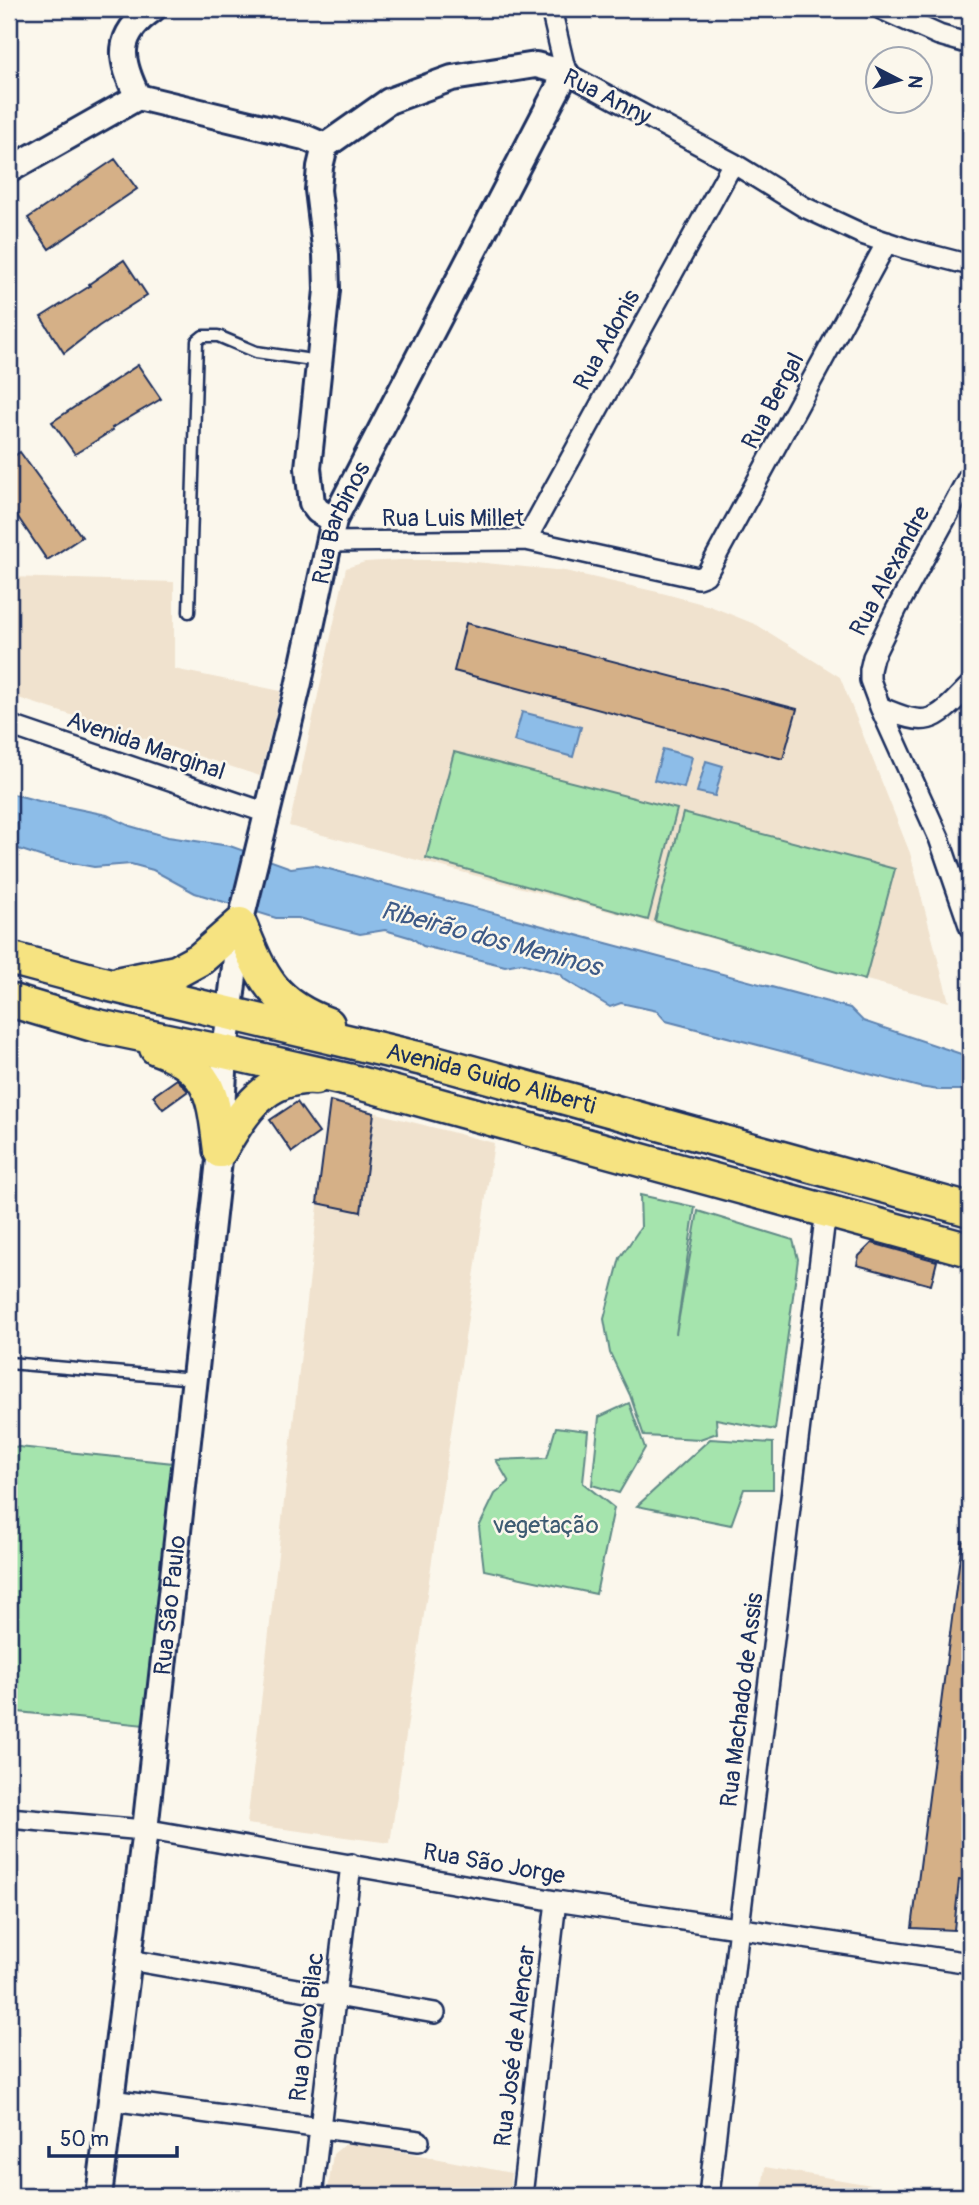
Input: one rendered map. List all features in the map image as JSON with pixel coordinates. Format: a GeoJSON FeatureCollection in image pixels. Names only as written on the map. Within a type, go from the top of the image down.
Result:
{"type":"FeatureCollection","features":[{"type":"Feature","properties":{"kind":"main road"},"geometry":{"type":"LineString","coordinates":[[110,985],[176,972],[200,959],[241,919],[258,968],[272,989],[289,1005],[314,1019],[435,1062]]}},
{"type":"Feature","properties":{"kind":"main road","name":"Avenida Guido Aliberti"},"geometry":{"type":"LineString","coordinates":[[9,958],[110,985],[435,1062],[970,1210]]}},
{"type":"Feature","properties":{"kind":"main road"},"geometry":{"type":"LineString","coordinates":[[20,1003],[42,967]]}},
{"type":"Feature","properties":{"kind":"main road","name":"Avenida Guido Aliberti"},"geometry":{"type":"LineString","coordinates":[[20,1003],[93,1025],[348,1080],[970,1250]]}},
{"type":"Feature","properties":{"kind":"main road"},"geometry":{"type":"LineString","coordinates":[[93,1025],[169,1052],[191,1066],[204,1081],[213,1098],[220,1151]]}},
{"type":"Feature","properties":{"kind":"main road"},"geometry":{"type":"LineString","coordinates":[[220,1151],[244,1112],[258,1098],[280,1083],[303,1078],[348,1080]]}},
{"type":"Feature","properties":{"kind":"main road"},"geometry":{"type":"LineString","coordinates":[[574,1141],[598,1108]]}},
{"type":"Feature","properties":{"kind":"street"},"geometry":{"type":"LineString","coordinates":[[138,97],[128,77],[123,47],[131,27],[153,9]]}},
{"type":"Feature","properties":{"kind":"street"},"geometry":{"type":"LineString","coordinates":[[551,9],[566,73]]}},
{"type":"Feature","properties":{"kind":"street"},"geometry":{"type":"LineString","coordinates":[[892,11],[939,34],[970,44]]}},
{"type":"Feature","properties":{"kind":"street","name":"Rua Anny"},"geometry":{"type":"LineString","coordinates":[[325,146],[389,101],[452,78],[536,65],[566,73],[733,163],[804,206],[862,234],[970,265]]}},
{"type":"Feature","properties":{"kind":"street","name":"Rua Barbinos"},"geometry":{"type":"LineString","coordinates":[[229,1013],[241,919],[298,687],[332,531],[566,73]]}},
{"type":"Feature","properties":{"kind":"street"},"geometry":{"type":"LineString","coordinates":[[9,170],[138,97],[304,137],[325,146],[318,190],[326,255],[327,290],[308,468],[312,503],[332,531]]}},
{"type":"Feature","properties":{"kind":"street","name":"Rua Adonis"},"geometry":{"type":"LineString","coordinates":[[526,540],[733,163]]}},
{"type":"Feature","properties":{"kind":"street","name":"Rua Bergal"},"geometry":{"type":"LineString","coordinates":[[698,578],[710,571],[887,242]]}},
{"type":"Feature","properties":{"kind":"street","name":"Rua Alexandre"},"geometry":{"type":"LineString","coordinates":[[970,474],[897,608],[873,657],[870,670],[870,680],[880,708],[939,838],[970,928]]}},
{"type":"Feature","properties":{"kind":"street","name":"Rua Luis Millet"},"geometry":{"type":"LineString","coordinates":[[332,531],[526,540],[698,578]]}},
{"type":"Feature","properties":{"kind":"street"},"geometry":{"type":"LineString","coordinates":[[880,708],[915,720],[932,719],[942,714],[970,685]]}},
{"type":"Feature","properties":{"kind":"street","name":"Avenida Marginal"},"geometry":{"type":"LineString","coordinates":[[9,725],[267,813]]}},
{"type":"Feature","properties":{"kind":"street","name":"Rua São Paulo"},"geometry":{"type":"LineString","coordinates":[[99,2196],[145,1830],[195,1379],[220,1151],[229,1013]]}},
{"type":"Feature","properties":{"kind":"street","name":"Rua Machado de Assis"},"geometry":{"type":"LineString","coordinates":[[709,2196],[826,1210]]}},
{"type":"Feature","properties":{"kind":"street","name":"Rua São Jorge"},"geometry":{"type":"LineString","coordinates":[[9,1818],[145,1830],[556,1900],[970,1963]]}},
{"type":"Feature","properties":{"kind":"street","name":"Rua Olavo Bilac"},"geometry":{"type":"LineString","coordinates":[[312,2196],[351,1864]]}},
{"type":"Feature","properties":{"kind":"street","name":"Rua José de Alencar"},"geometry":{"type":"LineString","coordinates":[[522,2196],[556,1900]]}},
{"type":"Feature","properties":{"kind":"street"},"geometry":{"type":"LineString","coordinates":[[129,1960],[435,2013]]}},
{"type":"Feature","properties":{"kind":"street"},"geometry":{"type":"LineString","coordinates":[[111,2100],[419,2141]]}},
{"type":"Feature","properties":{"kind":"lane"},"geometry":{"type":"LineString","coordinates":[[188,612],[197,341],[203,336],[218,336],[256,352],[320,361]]}},
{"type":"Feature","properties":{"kind":"lane"},"geometry":{"type":"LineString","coordinates":[[9,1363],[195,1379]]}},
{"type":"Feature","properties":{"kind":"shaded area"},"geometry":{"type":"Polygon","coordinates":[[[456,560],[565,571],[662,593],[710,606],[757,625],[840,677],[910,853],[949,1002],[289,826],[346,568],[365,562],[456,560]]]}},
{"type":"Feature","properties":{"kind":"shaded area"},"geometry":{"type":"Polygon","coordinates":[[[9,577],[174,582],[174,669],[281,691],[260,776],[9,695],[9,577]]]}},
{"type":"Feature","properties":{"kind":"shaded area"},"geometry":{"type":"Polygon","coordinates":[[[330,1101],[494,1143],[390,1843],[247,1824],[330,1101]]]}},
{"type":"Feature","properties":{"kind":"shaded area"},"geometry":{"type":"Polygon","coordinates":[[[353,2142],[511,2173],[509,2196],[327,2196],[333,2154],[353,2142]]]}},
{"type":"Feature","properties":{"kind":"shaded area"},"geometry":{"type":"Polygon","coordinates":[[[765,2167],[936,2196],[761,2196],[765,2167]]]}},
{"type":"Feature","properties":{"kind":"green space"},"geometry":{"type":"Polygon","coordinates":[[[454,752],[677,809],[648,920],[426,858],[454,752]]]}},
{"type":"Feature","properties":{"kind":"green space"},"geometry":{"type":"Polygon","coordinates":[[[683,813],[895,869],[865,980],[655,921],[683,813]]]}},
{"type":"Feature","properties":{"kind":"green space"},"geometry":{"type":"Polygon","coordinates":[[[640,1195],[695,1207],[676,1334],[698,1211],[793,1240],[798,1259],[775,1430],[716,1419],[717,1433],[700,1439],[644,1436],[630,1395],[610,1353],[604,1319],[620,1258],[641,1227],[640,1195]]]}},
{"type":"Feature","properties":{"kind":"green space"},"geometry":{"type":"Polygon","coordinates":[[[629,1403],[645,1448],[619,1493],[592,1485],[599,1417],[629,1403]]]}},
{"type":"Feature","properties":{"kind":"green space","name":"vegetação"},"geometry":{"type":"Polygon","coordinates":[[[556,1427],[588,1431],[583,1483],[614,1508],[596,1594],[484,1570],[479,1527],[495,1494],[509,1482],[496,1460],[547,1458],[556,1427]]]}},
{"type":"Feature","properties":{"kind":"green space","name":"vegetação"},"geometry":{"type":"Polygon","coordinates":[[[710,1439],[773,1443],[773,1489],[744,1489],[731,1525],[637,1506],[710,1439]]]}},
{"type":"Feature","properties":{"kind":"green space"},"geometry":{"type":"Polygon","coordinates":[[[9,1446],[173,1463],[144,1725],[9,1711],[9,1446]]]}},
{"type":"Feature","properties":{"kind":"water"},"geometry":{"type":"Polygon","coordinates":[[[522,712],[581,727],[573,757],[514,741],[522,712]]]}},
{"type":"Feature","properties":{"kind":"water"},"geometry":{"type":"Polygon","coordinates":[[[663,749],[692,757],[684,788],[654,780],[663,749]]]}},
{"type":"Feature","properties":{"kind":"water"},"geometry":{"type":"Polygon","coordinates":[[[706,761],[723,766],[715,796],[697,792],[706,761]]]}},
{"type":"Feature","properties":{"kind":"water","name":"Ribeirão dos Meninos"},"geometry":{"type":"Polygon","coordinates":[[[9,793],[107,815],[130,826],[168,837],[230,846],[291,868],[314,865],[850,1008],[863,1021],[970,1057],[970,1090],[919,1087],[666,1021],[657,1011],[621,1003],[610,1007],[564,979],[561,974],[521,963],[505,966],[423,946],[412,938],[385,930],[360,934],[298,918],[276,918],[195,893],[153,870],[131,864],[94,867],[46,858],[9,846],[9,793]]]}},
{"type":"Feature","properties":{"kind":"building"},"geometry":{"type":"Polygon","coordinates":[[[115,159],[137,189],[49,249],[28,218],[115,159]]]}},
{"type":"Feature","properties":{"kind":"building"},"geometry":{"type":"Polygon","coordinates":[[[124,260],[147,295],[64,353],[41,317],[90,286],[89,284],[124,260]]]}},
{"type":"Feature","properties":{"kind":"building"},"geometry":{"type":"Polygon","coordinates":[[[138,365],[161,399],[75,454],[52,422],[138,365]]]}},
{"type":"Feature","properties":{"kind":"building"},"geometry":{"type":"Polygon","coordinates":[[[20,452],[82,537],[47,560],[9,504],[9,460],[20,452]]]}},
{"type":"Feature","properties":{"kind":"building"},"geometry":{"type":"Polygon","coordinates":[[[466,623],[797,709],[783,759],[454,671],[466,623]]]}},
{"type":"Feature","properties":{"kind":"building"},"geometry":{"type":"Polygon","coordinates":[[[177,1079],[188,1091],[163,1109],[153,1096],[177,1079]]]}},
{"type":"Feature","properties":{"kind":"building"},"geometry":{"type":"Polygon","coordinates":[[[330,1101],[374,1113],[361,1212],[317,1203],[330,1101]]]}},
{"type":"Feature","properties":{"kind":"building"},"geometry":{"type":"Polygon","coordinates":[[[297,1102],[319,1133],[292,1152],[270,1120],[297,1102]]]}},
{"type":"Feature","properties":{"kind":"building"},"geometry":{"type":"Polygon","coordinates":[[[872,1243],[937,1261],[931,1285],[857,1265],[859,1256],[872,1243]]]}},
{"type":"Feature","properties":{"kind":"building"},"geometry":{"type":"Polygon","coordinates":[[[962,1541],[970,1542],[970,1881],[959,1880],[954,1930],[912,1928],[962,1541]]]}}]}
